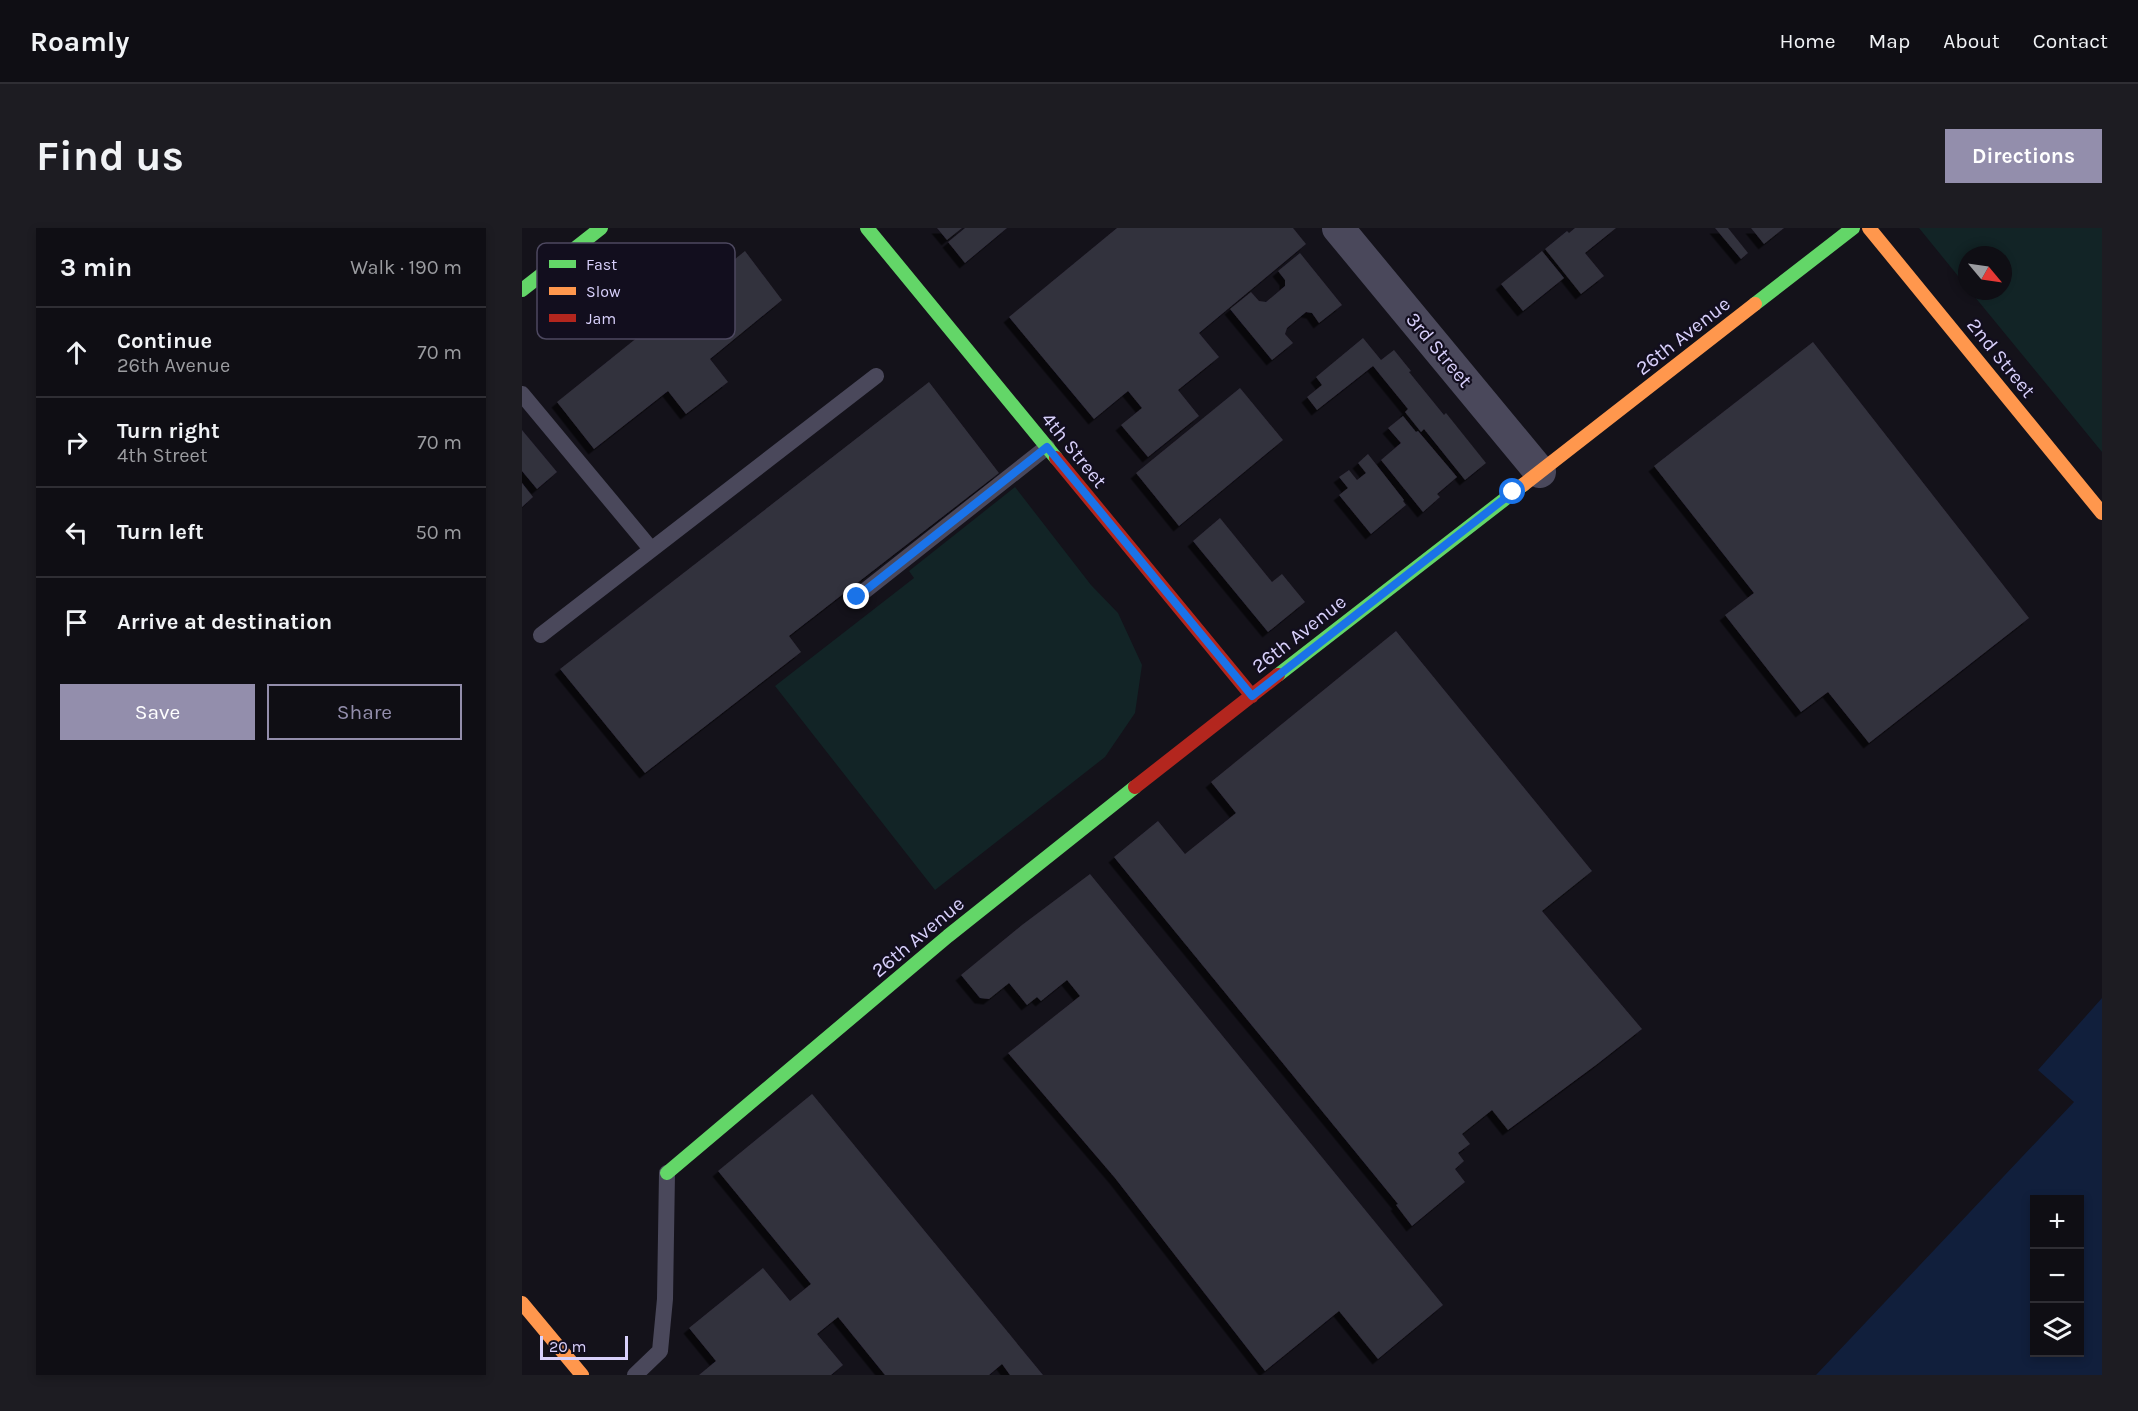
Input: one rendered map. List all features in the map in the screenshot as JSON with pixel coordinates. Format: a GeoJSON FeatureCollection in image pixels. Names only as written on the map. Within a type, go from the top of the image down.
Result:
{"type":"FeatureCollection","features":[{"type":"Feature","properties":{"kind":"street"},"geometry":{"type":"LineString","coordinates":[[582,243],[601,228]]}},
{"type":"Feature","properties":{"kind":"street","name":"4th Street"},"geometry":{"type":"LineString","coordinates":[[867,228],[1252,696]]}},
{"type":"Feature","properties":{"kind":"street","name":"3rd Street"},"geometry":{"type":"LineString","coordinates":[[1338,228],[1540,472]]}},
{"type":"Feature","properties":{"kind":"street","name":"26th Avenue"},"geometry":{"type":"LineString","coordinates":[[667,1173],[948,936],[1077,832],[1853,228]]}},
{"type":"Feature","properties":{"kind":"street","name":"2nd Street"},"geometry":{"type":"LineString","coordinates":[[1869,228],[2102,513]]}},
{"type":"Feature","properties":{"kind":"street"},"geometry":{"type":"LineString","coordinates":[[522,290],[537,278]]}},
{"type":"Feature","properties":{"kind":"street"},"geometry":{"type":"LineString","coordinates":[[522,1303],[582,1375]]}},
{"type":"Feature","properties":{"kind":"lane"},"geometry":{"type":"LineString","coordinates":[[541,635],[876,376]]}},
{"type":"Feature","properties":{"kind":"lane"},"geometry":{"type":"LineString","coordinates":[[522,394],[651,549]]}},
{"type":"Feature","properties":{"kind":"lane"},"geometry":{"type":"LineString","coordinates":[[857,597],[1047,447]]}},
{"type":"Feature","properties":{"kind":"lane"},"geometry":{"type":"LineString","coordinates":[[636,1375],[660,1351],[665,1299],[667,1173]]}},
{"type":"Feature","properties":{"kind":"shaded area"},"geometry":{"type":"Polygon","coordinates":[[[1919,228],[2102,228],[2102,452],[1977,300],[2012,300],[2012,246],[1958,246],[1958,276],[1919,228]]]}},
{"type":"Feature","properties":{"kind":"shaded area"},"geometry":{"type":"Polygon","coordinates":[[[1015,487],[1091,585],[1118,613],[1142,665],[1135,713],[1105,757],[935,890],[775,686],[914,578],[909,571],[1015,487]]]}},
{"type":"Feature","properties":{"kind":"water"},"geometry":{"type":"Polygon","coordinates":[[[2102,998],[2102,1375],[1816,1375],[2074,1102],[2038,1070],[2102,998]]]}},
{"type":"Feature","properties":{"kind":"building"},"geometry":{"type":"Polygon","coordinates":[[[937,228],[962,228],[947,240],[937,228]]]}},
{"type":"Feature","properties":{"kind":"building"},"geometry":{"type":"Polygon","coordinates":[[[965,228],[1007,228],[965,263],[948,242],[965,228]]]}},
{"type":"Feature","properties":{"kind":"building"},"geometry":{"type":"Polygon","coordinates":[[[1117,228],[1293,228],[1306,244],[1199,333],[1219,357],[1178,390],[1199,416],[1148,457],[1121,425],[1142,408],[1128,391],[1094,419],[1009,317],[1117,228]]]}},
{"type":"Feature","properties":{"kind":"building"},"geometry":{"type":"Polygon","coordinates":[[[1575,228],[1616,228],[1585,253],[1604,276],[1581,294],[1545,249],[1567,231],[1569,233],[1575,228]]]}},
{"type":"Feature","properties":{"kind":"building"},"geometry":{"type":"Polygon","coordinates":[[[1715,228],[1728,228],[1748,253],[1741,259],[1715,228]]]}},
{"type":"Feature","properties":{"kind":"building"},"geometry":{"type":"Polygon","coordinates":[[[1751,228],[1784,228],[1764,244],[1751,228]]]}},
{"type":"Feature","properties":{"kind":"building"},"geometry":{"type":"Polygon","coordinates":[[[745,251],[782,300],[735,339],[735,259],[745,251]]]}},
{"type":"Feature","properties":{"kind":"building"},"geometry":{"type":"Polygon","coordinates":[[[1542,251],[1564,278],[1523,311],[1501,284],[1542,251]]]}},
{"type":"Feature","properties":{"kind":"building"},"geometry":{"type":"Polygon","coordinates":[[[1300,253],[1342,305],[1319,323],[1312,313],[1306,312],[1287,328],[1285,334],[1293,343],[1272,360],[1230,309],[1251,292],[1259,301],[1266,302],[1285,286],[1285,280],[1278,271],[1300,253]]]}},
{"type":"Feature","properties":{"kind":"building"},"geometry":{"type":"Polygon","coordinates":[[[1363,338],[1381,360],[1394,350],[1444,415],[1446,413],[1486,463],[1465,480],[1424,429],[1421,432],[1405,412],[1408,409],[1373,366],[1317,410],[1307,397],[1322,385],[1316,377],[1363,338]]]}},
{"type":"Feature","properties":{"kind":"building"},"geometry":{"type":"Polygon","coordinates":[[[635,339],[734,339],[710,359],[728,382],[686,414],[668,391],[594,449],[557,402],[635,339]]]}},
{"type":"Feature","properties":{"kind":"building"},"geometry":{"type":"Polygon","coordinates":[[[1813,342],[2029,618],[1869,743],[1828,692],[1801,712],[1725,615],[1754,593],[1654,466],[1813,342]]]}},
{"type":"Feature","properties":{"kind":"building"},"geometry":{"type":"Polygon","coordinates":[[[929,382],[999,473],[789,636],[801,652],[645,773],[560,669],[929,382]]]}},
{"type":"Feature","properties":{"kind":"building"},"geometry":{"type":"Polygon","coordinates":[[[1240,388],[1283,440],[1179,526],[1136,473],[1240,388]]]}},
{"type":"Feature","properties":{"kind":"building"},"geometry":{"type":"Polygon","coordinates":[[[1403,416],[1457,477],[1437,494],[1440,497],[1423,512],[1381,460],[1401,443],[1388,428],[1403,416]]]}},
{"type":"Feature","properties":{"kind":"building"},"geometry":{"type":"Polygon","coordinates":[[[522,430],[557,472],[537,489],[522,471],[522,430]]]}},
{"type":"Feature","properties":{"kind":"building"},"geometry":{"type":"Polygon","coordinates":[[[1368,454],[1406,505],[1371,534],[1339,495],[1348,488],[1339,477],[1349,470],[1357,480],[1366,473],[1358,463],[1368,454]]]}},
{"type":"Feature","properties":{"kind":"building"},"geometry":{"type":"Polygon","coordinates":[[[522,483],[533,497],[522,507],[522,483]]]}},
{"type":"Feature","properties":{"kind":"building"},"geometry":{"type":"Polygon","coordinates":[[[1220,518],[1272,582],[1282,574],[1305,602],[1268,632],[1193,541],[1220,518]]]}},
{"type":"Feature","properties":{"kind":"building"},"geometry":{"type":"Polygon","coordinates":[[[1396,631],[1592,871],[1542,911],[1642,1029],[1508,1130],[1492,1110],[1462,1134],[1470,1144],[1458,1153],[1464,1161],[1455,1169],[1465,1182],[1412,1226],[1396,1205],[1398,1204],[1114,857],[1158,821],[1185,854],[1236,813],[1211,782],[1396,631]]]}},
{"type":"Feature","properties":{"kind":"building"},"geometry":{"type":"Polygon","coordinates":[[[1090,874],[1443,1305],[1378,1359],[1339,1311],[1265,1371],[1115,1178],[1008,1053],[1080,996],[1067,980],[1041,1001],[1037,997],[1027,1005],[1009,983],[989,999],[980,998],[961,975],[1090,874]]]}},
{"type":"Feature","properties":{"kind":"building"},"geometry":{"type":"Polygon","coordinates":[[[812,1094],[1043,1375],[1010,1375],[1002,1364],[989,1375],[885,1375],[838,1317],[817,1334],[843,1365],[831,1375],[699,1375],[716,1361],[689,1328],[763,1268],[790,1301],[811,1284],[718,1171],[812,1094]]]}},
{"type":"Feature","properties":{"kind":"traffic: fast"},"geometry":{"type":"LineString","coordinates":[[582,243],[601,228]]}},
{"type":"Feature","properties":{"kind":"traffic: fast"},"geometry":{"type":"LineString","coordinates":[[867,228],[1056,458]]}},
{"type":"Feature","properties":{"kind":"traffic: fast"},"geometry":{"type":"LineString","coordinates":[[1755,304],[1853,228]]}},
{"type":"Feature","properties":{"kind":"traffic: fast"},"geometry":{"type":"LineString","coordinates":[[522,290],[537,278]]}},
{"type":"Feature","properties":{"kind":"traffic: fast"},"geometry":{"type":"LineString","coordinates":[[1278,675],[1523,485]]}},
{"type":"Feature","properties":{"kind":"traffic: fast"},"geometry":{"type":"LineString","coordinates":[[667,1173],[948,936],[1135,787]]}},
{"type":"Feature","properties":{"kind":"traffic: slow"},"geometry":{"type":"LineString","coordinates":[[1869,228],[2102,513]]}},
{"type":"Feature","properties":{"kind":"traffic: slow"},"geometry":{"type":"LineString","coordinates":[[1523,485],[1755,304]]}},
{"type":"Feature","properties":{"kind":"traffic: slow"},"geometry":{"type":"LineString","coordinates":[[522,1303],[582,1375]]}},
{"type":"Feature","properties":{"kind":"traffic: jam"},"geometry":{"type":"LineString","coordinates":[[1056,458],[1252,696]]}},
{"type":"Feature","properties":{"kind":"traffic: jam"},"geometry":{"type":"LineString","coordinates":[[1135,787],[1278,675]]}},
{"type":"Feature","properties":{"kind":"route"},"geometry":{"type":"LineString","coordinates":[[857,597],[1047,447],[1252,696],[1513,492]]}}]}
